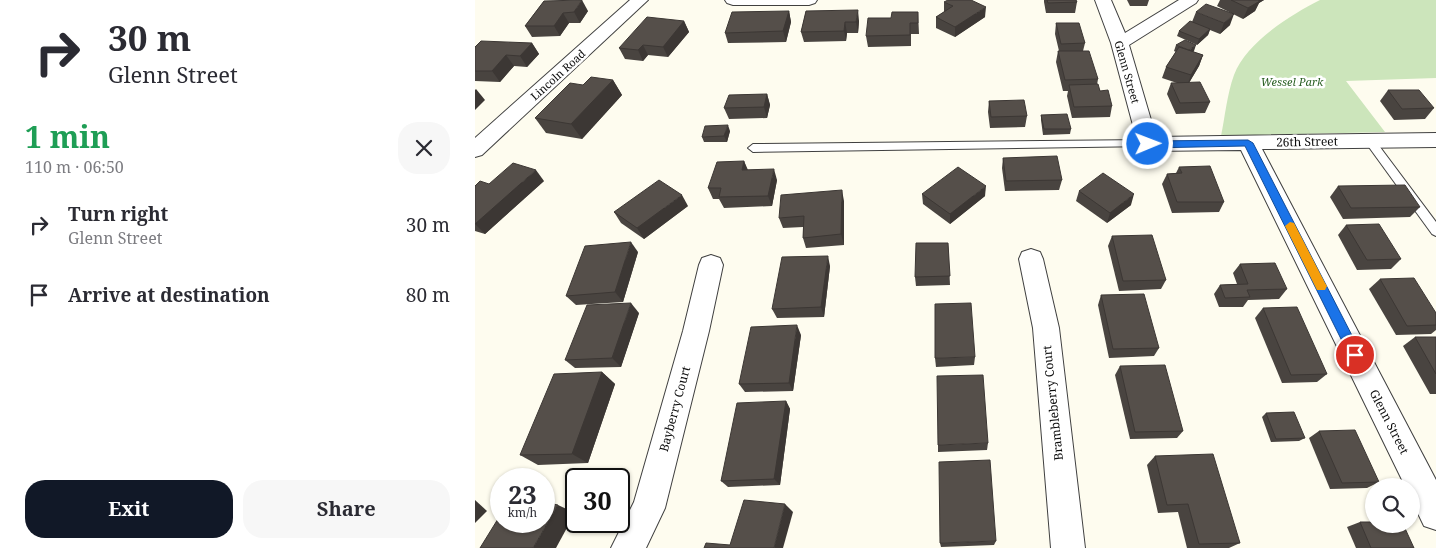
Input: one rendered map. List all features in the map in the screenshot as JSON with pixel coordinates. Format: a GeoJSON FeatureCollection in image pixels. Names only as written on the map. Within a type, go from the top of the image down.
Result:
{"type":"FeatureCollection","features":[{"type":"Feature","properties":{"kind":"street","name":"Lincoln Road"},"geometry":{"type":"LineString","coordinates":[[475,150],[640,0]]}},
{"type":"Feature","properties":{"kind":"street"},"geometry":{"type":"LineString","coordinates":[[733,0],[809,0]]}},
{"type":"Feature","properties":{"kind":"street","name":"Glenn Street"},"geometry":{"type":"LineString","coordinates":[[1103,0],[1120,43],[1148,144]]}},
{"type":"Feature","properties":{"kind":"street"},"geometry":{"type":"LineString","coordinates":[[1120,43],[1190,0]]}},
{"type":"Feature","properties":{"kind":"street","name":"26th Street"},"geometry":{"type":"LineString","coordinates":[[1148,144],[1436,140]]}},
{"type":"Feature","properties":{"kind":"street","name":"Glenn Street"},"geometry":{"type":"LineString","coordinates":[[1248,143],[1436,514]]}},
{"type":"Feature","properties":{"kind":"street","name":"Brambleberry Court"},"geometry":{"type":"LineString","coordinates":[[1031,259],[1046,328],[1068,548]]}},
{"type":"Feature","properties":{"kind":"street","name":"Bayberry Court"},"geometry":{"type":"LineString","coordinates":[[628,548],[649,508],[696,331],[711,265]]}},
{"type":"Feature","properties":{"kind":"lane"},"geometry":{"type":"LineString","coordinates":[[1370,141],[1436,231]]}},
{"type":"Feature","properties":{"kind":"lane"},"geometry":{"type":"LineString","coordinates":[[753,148],[1148,144]]}},
{"type":"Feature","properties":{"kind":"green space","name":"Wessel Park"},"geometry":{"type":"Polygon","coordinates":[[[1320,0],[1436,0],[1436,78],[1346,81],[1385,132],[1221,136],[1234,75],[1248,52],[1270,31],[1320,0]]]}},
{"type":"Feature","properties":{"kind":"building"},"geometry":{"type":"Polygon","coordinates":[[[582,0],[574,12],[563,13],[554,26],[525,26],[544,1],[582,0]]]}},
{"type":"Feature","properties":{"kind":"building"},"geometry":{"type":"Polygon","coordinates":[[[948,0],[971,0],[986,7],[955,27],[936,17],[953,6],[944,2],[948,0]]]}},
{"type":"Feature","properties":{"kind":"building"},"geometry":{"type":"Polygon","coordinates":[[[1047,0],[1076,0],[1077,2],[1048,3],[1047,0]]]}},
{"type":"Feature","properties":{"kind":"building"},"geometry":{"type":"Polygon","coordinates":[[[1231,0],[1258,0],[1260,1],[1248,8],[1231,0]]]}},
{"type":"Feature","properties":{"kind":"building"},"geometry":{"type":"Polygon","coordinates":[[[1206,4],[1234,14],[1224,23],[1196,12],[1206,4]]]}},
{"type":"Feature","properties":{"kind":"building"},"geometry":{"type":"Polygon","coordinates":[[[858,10],[856,22],[845,22],[844,31],[801,32],[806,11],[858,10]]]}},
{"type":"Feature","properties":{"kind":"building"},"geometry":{"type":"Polygon","coordinates":[[[789,11],[783,31],[725,33],[732,12],[789,11]]]}},
{"type":"Feature","properties":{"kind":"building"},"geometry":{"type":"Polygon","coordinates":[[[892,12],[918,12],[918,23],[910,23],[910,35],[866,36],[868,18],[891,18],[892,12]]]}},
{"type":"Feature","properties":{"kind":"building"},"geometry":{"type":"Polygon","coordinates":[[[647,17],[684,21],[663,47],[643,45],[638,50],[619,48],[647,17]]]}},
{"type":"Feature","properties":{"kind":"building"},"geometry":{"type":"Polygon","coordinates":[[[1190,21],[1210,29],[1199,39],[1179,31],[1190,21]]]}},
{"type":"Feature","properties":{"kind":"building"},"geometry":{"type":"Polygon","coordinates":[[[1056,23],[1079,23],[1085,43],[1061,44],[1056,23]]]}},
{"type":"Feature","properties":{"kind":"building"},"geometry":{"type":"Polygon","coordinates":[[[1185,40],[1196,45],[1189,50],[1176,45],[1185,40]]]}},
{"type":"Feature","properties":{"kind":"building"},"geometry":{"type":"Polygon","coordinates":[[[481,41],[532,43],[520,56],[506,55],[492,71],[475,71],[475,47],[481,41]]]}},
{"type":"Feature","properties":{"kind":"building"},"geometry":{"type":"Polygon","coordinates":[[[1179,47],[1203,55],[1191,75],[1166,67],[1179,47]]]}},
{"type":"Feature","properties":{"kind":"building"},"geometry":{"type":"Polygon","coordinates":[[[1058,51],[1089,51],[1098,79],[1065,80],[1058,51]]]}},
{"type":"Feature","properties":{"kind":"building"},"geometry":{"type":"Polygon","coordinates":[[[591,77],[613,80],[571,124],[535,118],[570,83],[583,85],[591,77]]]}},
{"type":"Feature","properties":{"kind":"building"},"geometry":{"type":"Polygon","coordinates":[[[1200,82],[1210,102],[1180,103],[1171,83],[1200,82]]]}},
{"type":"Feature","properties":{"kind":"building"},"geometry":{"type":"Polygon","coordinates":[[[1098,84],[1100,91],[1108,90],[1112,106],[1074,107],[1069,85],[1098,84]]]}},
{"type":"Feature","properties":{"kind":"building"},"geometry":{"type":"Polygon","coordinates":[[[1388,90],[1419,90],[1434,108],[1402,109],[1388,90]]]}},
{"type":"Feature","properties":{"kind":"building"},"geometry":{"type":"Polygon","coordinates":[[[767,94],[764,107],[724,108],[729,95],[767,94]]]}},
{"type":"Feature","properties":{"kind":"building"},"geometry":{"type":"Polygon","coordinates":[[[1024,100],[1027,116],[991,117],[989,101],[1024,100]]]}},
{"type":"Feature","properties":{"kind":"building"},"geometry":{"type":"Polygon","coordinates":[[[1067,114],[1071,129],[1044,129],[1041,115],[1067,114]]]}},
{"type":"Feature","properties":{"kind":"building"},"geometry":{"type":"Polygon","coordinates":[[[728,125],[724,136],[702,137],[705,126],[728,125]]]}},
{"type":"Feature","properties":{"kind":"building"},"geometry":{"type":"Polygon","coordinates":[[[1057,156],[1062,180],[1006,181],[1003,158],[1057,156]]]}},
{"type":"Feature","properties":{"kind":"building"},"geometry":{"type":"Polygon","coordinates":[[[744,161],[742,170],[774,169],[768,196],[719,197],[721,188],[708,188],[717,162],[744,161]]]}},
{"type":"Feature","properties":{"kind":"building"},"geometry":{"type":"Polygon","coordinates":[[[513,163],[536,170],[475,224],[475,186],[480,181],[489,184],[513,163]]]}},
{"type":"Feature","properties":{"kind":"building"},"geometry":{"type":"Polygon","coordinates":[[[1210,166],[1224,202],[1177,202],[1167,174],[1182,173],[1179,167],[1210,166]]]}},
{"type":"Feature","properties":{"kind":"building"},"geometry":{"type":"Polygon","coordinates":[[[958,167],[986,186],[950,214],[922,194],[958,167]]]}},
{"type":"Feature","properties":{"kind":"building"},"geometry":{"type":"Polygon","coordinates":[[[1103,173],[1134,194],[1110,213],[1079,191],[1103,173]]]}},
{"type":"Feature","properties":{"kind":"building"},"geometry":{"type":"Polygon","coordinates":[[[659,180],[682,195],[637,228],[614,212],[659,180]]]}},
{"type":"Feature","properties":{"kind":"building"},"geometry":{"type":"Polygon","coordinates":[[[1405,185],[1420,207],[1351,208],[1338,186],[1405,185]]]}},
{"type":"Feature","properties":{"kind":"building"},"geometry":{"type":"Polygon","coordinates":[[[842,190],[841,234],[803,238],[804,216],[779,218],[781,195],[842,190]]]}},
{"type":"Feature","properties":{"kind":"building"},"geometry":{"type":"Polygon","coordinates":[[[1379,224],[1401,259],[1367,260],[1346,225],[1379,224]]]}},
{"type":"Feature","properties":{"kind":"building"},"geometry":{"type":"Polygon","coordinates":[[[1152,235],[1166,280],[1123,281],[1112,236],[1152,235]]]}},
{"type":"Feature","properties":{"kind":"building"},"geometry":{"type":"Polygon","coordinates":[[[631,242],[615,292],[566,296],[585,246],[631,242]]]}},
{"type":"Feature","properties":{"kind":"building"},"geometry":{"type":"Polygon","coordinates":[[[916,243],[948,243],[950,276],[915,277],[916,243]]]}},
{"type":"Feature","properties":{"kind":"building"},"geometry":{"type":"Polygon","coordinates":[[[828,256],[821,307],[772,309],[782,257],[828,256]]]}},
{"type":"Feature","properties":{"kind":"building"},"geometry":{"type":"Polygon","coordinates":[[[1275,263],[1287,289],[1247,290],[1250,297],[1225,298],[1220,285],[1248,284],[1240,264],[1275,263]]]}},
{"type":"Feature","properties":{"kind":"building"},"geometry":{"type":"Polygon","coordinates":[[[1414,278],[1436,313],[1436,325],[1407,326],[1380,279],[1414,278]]]}},
{"type":"Feature","properties":{"kind":"building"},"geometry":{"type":"Polygon","coordinates":[[[1144,294],[1159,348],[1113,349],[1101,295],[1144,294]]]}},
{"type":"Feature","properties":{"kind":"building"},"geometry":{"type":"Polygon","coordinates":[[[631,303],[612,358],[565,360],[587,305],[631,303]]]}},
{"type":"Feature","properties":{"kind":"building"},"geometry":{"type":"Polygon","coordinates":[[[971,303],[975,357],[935,358],[935,304],[971,303]]]}},
{"type":"Feature","properties":{"kind":"building"},"geometry":{"type":"Polygon","coordinates":[[[1297,307],[1327,374],[1291,375],[1263,308],[1297,307]]]}},
{"type":"Feature","properties":{"kind":"building"},"geometry":{"type":"Polygon","coordinates":[[[797,325],[789,383],[739,384],[751,327],[797,325]]]}},
{"type":"Feature","properties":{"kind":"building"},"geometry":{"type":"Polygon","coordinates":[[[1415,337],[1436,337],[1436,374],[1415,337]]]}},
{"type":"Feature","properties":{"kind":"building"},"geometry":{"type":"Polygon","coordinates":[[[1165,365],[1183,431],[1135,432],[1120,366],[1165,365]]]}},
{"type":"Feature","properties":{"kind":"building"},"geometry":{"type":"Polygon","coordinates":[[[602,372],[572,454],[520,455],[554,374],[602,372]]]}},
{"type":"Feature","properties":{"kind":"building"},"geometry":{"type":"Polygon","coordinates":[[[983,375],[988,443],[938,445],[937,376],[983,375]]]}},
{"type":"Feature","properties":{"kind":"building"},"geometry":{"type":"Polygon","coordinates":[[[786,401],[774,479],[721,481],[737,403],[786,401]]]}},
{"type":"Feature","properties":{"kind":"building"},"geometry":{"type":"Polygon","coordinates":[[[1294,412],[1305,438],[1276,439],[1266,413],[1294,412]]]}},
{"type":"Feature","properties":{"kind":"building"},"geometry":{"type":"Polygon","coordinates":[[[1355,430],[1377,478],[1365,478],[1365,482],[1342,483],[1319,431],[1355,430]]]}},
{"type":"Feature","properties":{"kind":"building"},"geometry":{"type":"Polygon","coordinates":[[[1213,454],[1240,543],[1199,544],[1188,504],[1167,505],[1155,456],[1213,454]]]}},
{"type":"Feature","properties":{"kind":"building"},"geometry":{"type":"Polygon","coordinates":[[[990,460],[996,541],[940,543],[939,462],[990,460]]]}},
{"type":"Feature","properties":{"kind":"building"},"geometry":{"type":"Polygon","coordinates":[[[744,500],[785,504],[774,548],[704,548],[706,543],[730,545],[744,500]]]}},
{"type":"Feature","properties":{"kind":"building"},"geometry":{"type":"Polygon","coordinates":[[[1360,522],[1365,522],[1365,533],[1407,533],[1414,548],[1371,548],[1360,522]]]}},
{"type":"Feature","properties":{"kind":"building"},"geometry":{"type":"Polygon","coordinates":[[[490,532],[542,533],[533,548],[480,548],[490,532]]]}},
{"type":"Feature","properties":{"kind":"slow traffic"},"geometry":{"type":"LineString","coordinates":[[1290,226],[1321,286]]}},
{"type":"Feature","properties":{"kind":"route"},"geometry":{"type":"LineString","coordinates":[[1148,144],[1248,143],[1355,355]]}}]}
